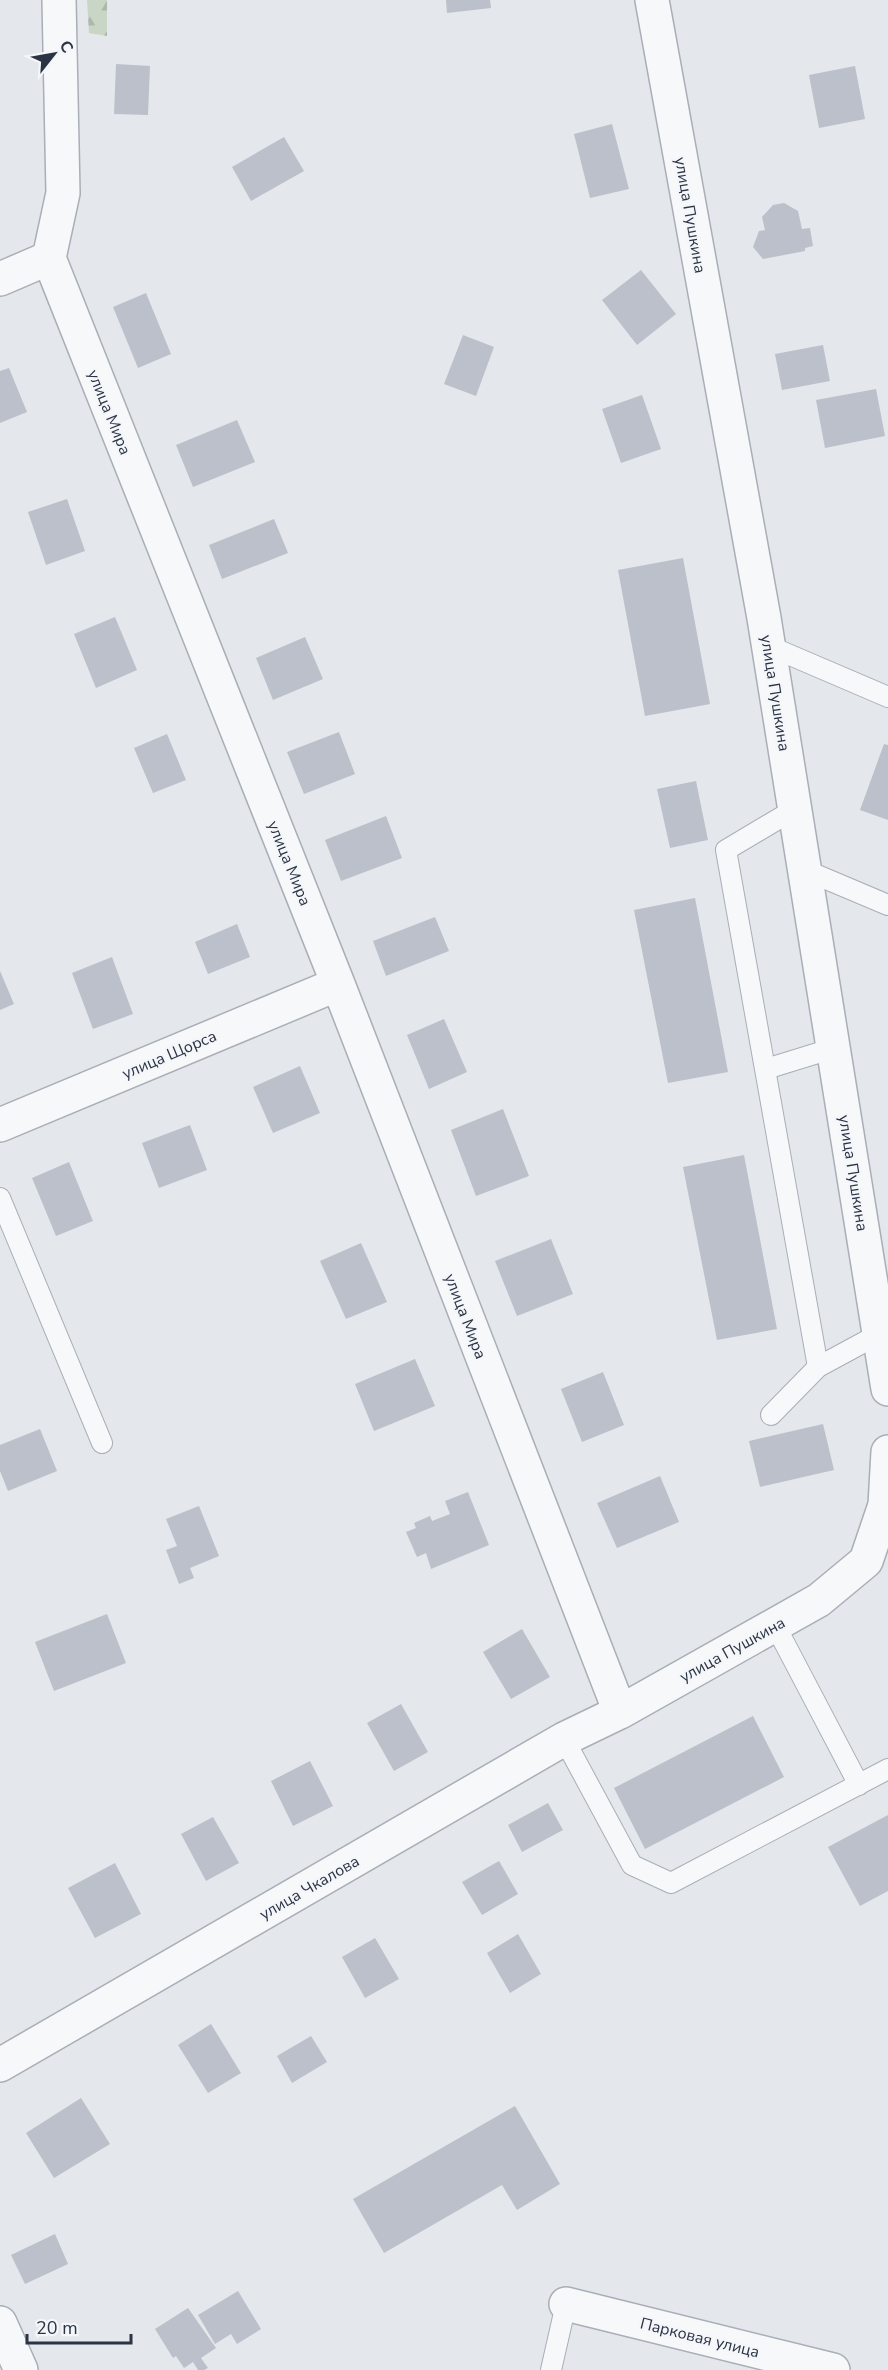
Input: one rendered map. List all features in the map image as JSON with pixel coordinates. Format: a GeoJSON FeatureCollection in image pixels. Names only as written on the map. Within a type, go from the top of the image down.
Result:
{"type":"FeatureCollection","features":[{"type":"Feature","properties":{"kind":"street"},"geometry":{"type":"LineString","coordinates":[[0,279],[49,258],[63,193],[59,0]]}},
{"type":"Feature","properties":{"kind":"street","name":"улица Пушкина"},"geometry":{"type":"LineString","coordinates":[[652,0],[769,646],[888,1389]]}},
{"type":"Feature","properties":{"kind":"street","name":"улица Мира"},"geometry":{"type":"LineString","coordinates":[[49,258],[338,984],[620,1712]]}},
{"type":"Feature","properties":{"kind":"street","name":"улица Щорса"},"geometry":{"type":"LineString","coordinates":[[0,1125],[338,984]]}},
{"type":"Feature","properties":{"kind":"street","name":"улица Пушкина"},"geometry":{"type":"LineString","coordinates":[[620,1712],[819,1600],[866,1561],[885,1505],[888,1452]]}},
{"type":"Feature","properties":{"kind":"street","name":"улица Чкалова"},"geometry":{"type":"LineString","coordinates":[[0,2066],[564,1739],[620,1712]]}},
{"type":"Feature","properties":{"kind":"street","name":"Парковая улица"},"geometry":{"type":"LineString","coordinates":[[566,2304],[833,2370]]}},
{"type":"Feature","properties":{"kind":"street"},"geometry":{"type":"LineString","coordinates":[[0,2323],[21,2370]]}},
{"type":"Feature","properties":{"kind":"lane"},"geometry":{"type":"LineString","coordinates":[[769,646],[888,698]]}},
{"type":"Feature","properties":{"kind":"lane"},"geometry":{"type":"LineString","coordinates":[[795,809],[726,850],[819,1367]]}},
{"type":"Feature","properties":{"kind":"lane"},"geometry":{"type":"LineString","coordinates":[[805,870],[888,905]]}},
{"type":"Feature","properties":{"kind":"lane"},"geometry":{"type":"LineString","coordinates":[[766,1069],[834,1048]]}},
{"type":"Feature","properties":{"kind":"lane"},"geometry":{"type":"LineString","coordinates":[[0,1198],[102,1443]]}},
{"type":"Feature","properties":{"kind":"lane"},"geometry":{"type":"LineString","coordinates":[[771,1415],[819,1367],[879,1334]]}},
{"type":"Feature","properties":{"kind":"lane"},"geometry":{"type":"LineString","coordinates":[[775,1625],[860,1785]]}},
{"type":"Feature","properties":{"kind":"lane"},"geometry":{"type":"LineString","coordinates":[[564,1739],[632,1865],[671,1883],[888,1769]]}},
{"type":"Feature","properties":{"kind":"lane"},"geometry":{"type":"LineString","coordinates":[[551,2370],[566,2304]]}},
{"type":"Feature","properties":{"kind":"green space"},"geometry":{"type":"Polygon","coordinates":[[[87,0],[107,0],[107,36],[89,33],[87,0]]]}},
{"type":"Feature","properties":{"kind":"building"},"geometry":{"type":"Polygon","coordinates":[[[446,0],[490,0],[491,8],[447,13],[446,0]]]}},
{"type":"Feature","properties":{"kind":"building"},"geometry":{"type":"Polygon","coordinates":[[[116,64],[150,66],[148,115],[114,114],[116,64]]]}},
{"type":"Feature","properties":{"kind":"building"},"geometry":{"type":"Polygon","coordinates":[[[855,66],[865,119],[819,128],[809,75],[855,66]]]}},
{"type":"Feature","properties":{"kind":"building"},"geometry":{"type":"Polygon","coordinates":[[[612,124],[629,189],[590,198],[574,134],[612,124]]]}},
{"type":"Feature","properties":{"kind":"building"},"geometry":{"type":"Polygon","coordinates":[[[284,137],[304,171],[251,201],[232,167],[284,137]]]}},
{"type":"Feature","properties":{"kind":"building"},"geometry":{"type":"Polygon","coordinates":[[[784,203],[798,211],[802,229],[810,228],[813,246],[805,248],[805,251],[763,259],[753,247],[759,231],[765,230],[762,217],[773,205],[784,203]]]}},
{"type":"Feature","properties":{"kind":"building"},"geometry":{"type":"Polygon","coordinates":[[[641,270],[676,314],[637,345],[602,300],[641,270]]]}},
{"type":"Feature","properties":{"kind":"building"},"geometry":{"type":"Polygon","coordinates":[[[146,293],[171,354],[138,368],[113,307],[146,293]]]}},
{"type":"Feature","properties":{"kind":"building"},"geometry":{"type":"Polygon","coordinates":[[[463,335],[494,347],[476,396],[444,384],[463,335]]]}},
{"type":"Feature","properties":{"kind":"building"},"geometry":{"type":"Polygon","coordinates":[[[823,345],[830,381],[782,390],[775,354],[823,345]]]}},
{"type":"Feature","properties":{"kind":"building"},"geometry":{"type":"Polygon","coordinates":[[[9,368],[27,412],[0,423],[0,371],[9,368]]]}},
{"type":"Feature","properties":{"kind":"building"},"geometry":{"type":"Polygon","coordinates":[[[876,389],[885,436],[825,448],[816,400],[876,389]]]}},
{"type":"Feature","properties":{"kind":"building"},"geometry":{"type":"Polygon","coordinates":[[[642,395],[661,449],[621,463],[602,409],[642,395]]]}},
{"type":"Feature","properties":{"kind":"building"},"geometry":{"type":"Polygon","coordinates":[[[237,420],[255,462],[193,487],[176,445],[237,420]]]}},
{"type":"Feature","properties":{"kind":"building"},"geometry":{"type":"Polygon","coordinates":[[[67,499],[85,551],[46,565],[28,512],[67,499]]]}},
{"type":"Feature","properties":{"kind":"building"},"geometry":{"type":"Polygon","coordinates":[[[274,519],[288,553],[222,579],[209,545],[274,519]]]}},
{"type":"Feature","properties":{"kind":"building"},"geometry":{"type":"Polygon","coordinates":[[[683,558],[710,704],[645,716],[618,570],[683,558]]]}},
{"type":"Feature","properties":{"kind":"building"},"geometry":{"type":"Polygon","coordinates":[[[115,617],[137,670],[96,688],[74,634],[115,617]]]}},
{"type":"Feature","properties":{"kind":"building"},"geometry":{"type":"Polygon","coordinates":[[[305,637],[323,679],[273,700],[256,658],[305,637]]]}},
{"type":"Feature","properties":{"kind":"building"},"geometry":{"type":"Polygon","coordinates":[[[339,732],[355,774],[304,794],[287,752],[339,732]]]}},
{"type":"Feature","properties":{"kind":"building"},"geometry":{"type":"Polygon","coordinates":[[[167,734],[186,780],[153,793],[134,748],[167,734]]]}},
{"type":"Feature","properties":{"kind":"building"},"geometry":{"type":"Polygon","coordinates":[[[884,744],[888,745],[888,820],[860,810],[884,744]]]}},
{"type":"Feature","properties":{"kind":"building"},"geometry":{"type":"Polygon","coordinates":[[[696,781],[708,840],[670,848],[657,789],[696,781]]]}},
{"type":"Feature","properties":{"kind":"building"},"geometry":{"type":"Polygon","coordinates":[[[386,816],[402,858],[341,881],[325,840],[386,816]]]}},
{"type":"Feature","properties":{"kind":"building"},"geometry":{"type":"Polygon","coordinates":[[[695,898],[728,1072],[668,1083],[634,910],[695,898]]]}},
{"type":"Feature","properties":{"kind":"building"},"geometry":{"type":"Polygon","coordinates":[[[435,917],[449,951],[386,976],[373,941],[435,917]]]}},
{"type":"Feature","properties":{"kind":"building"},"geometry":{"type":"Polygon","coordinates":[[[237,924],[250,957],[208,974],[195,942],[237,924]]]}},
{"type":"Feature","properties":{"kind":"building"},"geometry":{"type":"Polygon","coordinates":[[[112,957],[133,1014],[93,1029],[72,973],[112,957]]]}},
{"type":"Feature","properties":{"kind":"building"},"geometry":{"type":"Polygon","coordinates":[[[0,971],[14,1004],[0,1010],[0,971]]]}},
{"type":"Feature","properties":{"kind":"building"},"geometry":{"type":"Polygon","coordinates":[[[444,1019],[467,1072],[429,1089],[407,1035],[444,1019]]]}},
{"type":"Feature","properties":{"kind":"building"},"geometry":{"type":"Polygon","coordinates":[[[300,1066],[320,1113],[273,1133],[253,1087],[300,1066]]]}},
{"type":"Feature","properties":{"kind":"building"},"geometry":{"type":"Polygon","coordinates":[[[503,1109],[529,1176],[476,1196],[451,1130],[503,1109]]]}},
{"type":"Feature","properties":{"kind":"building"},"geometry":{"type":"Polygon","coordinates":[[[190,1125],[207,1170],[159,1188],[142,1143],[190,1125]]]}},
{"type":"Feature","properties":{"kind":"building"},"geometry":{"type":"Polygon","coordinates":[[[744,1155],[777,1329],[717,1340],[683,1167],[744,1155]]]}},
{"type":"Feature","properties":{"kind":"building"},"geometry":{"type":"Polygon","coordinates":[[[69,1162],[93,1221],[56,1236],[32,1178],[69,1162]]]}},
{"type":"Feature","properties":{"kind":"building"},"geometry":{"type":"Polygon","coordinates":[[[551,1239],[573,1294],[517,1316],[495,1261],[551,1239]]]}},
{"type":"Feature","properties":{"kind":"building"},"geometry":{"type":"Polygon","coordinates":[[[361,1243],[387,1302],[346,1319],[320,1261],[361,1243]]]}},
{"type":"Feature","properties":{"kind":"building"},"geometry":{"type":"Polygon","coordinates":[[[415,1359],[435,1406],[374,1431],[355,1384],[415,1359]]]}},
{"type":"Feature","properties":{"kind":"building"},"geometry":{"type":"Polygon","coordinates":[[[603,1372],[624,1425],[582,1442],[561,1389],[603,1372]]]}},
{"type":"Feature","properties":{"kind":"building"},"geometry":{"type":"Polygon","coordinates":[[[823,1424],[834,1470],[760,1487],[749,1441],[823,1424]]]}},
{"type":"Feature","properties":{"kind":"building"},"geometry":{"type":"Polygon","coordinates":[[[40,1429],[57,1471],[8,1491],[0,1471],[0,1445],[40,1429]]]}},
{"type":"Feature","properties":{"kind":"building"},"geometry":{"type":"Polygon","coordinates":[[[660,1476],[679,1522],[617,1548],[597,1503],[660,1476]]]}},
{"type":"Feature","properties":{"kind":"building"},"geometry":{"type":"Polygon","coordinates":[[[468,1492],[489,1545],[431,1569],[426,1553],[417,1557],[406,1532],[416,1528],[414,1523],[430,1516],[432,1521],[450,1514],[445,1501],[468,1492]]]}},
{"type":"Feature","properties":{"kind":"building"},"geometry":{"type":"Polygon","coordinates":[[[199,1506],[219,1556],[190,1568],[194,1578],[179,1584],[166,1550],[177,1546],[166,1519],[199,1506]]]}},
{"type":"Feature","properties":{"kind":"building"},"geometry":{"type":"Polygon","coordinates":[[[107,1614],[126,1663],[54,1691],[35,1642],[107,1614]]]}},
{"type":"Feature","properties":{"kind":"building"},"geometry":{"type":"Polygon","coordinates":[[[522,1629],[550,1677],[511,1699],[483,1652],[522,1629]]]}},
{"type":"Feature","properties":{"kind":"building"},"geometry":{"type":"Polygon","coordinates":[[[401,1704],[428,1752],[394,1771],[367,1723],[401,1704]]]}},
{"type":"Feature","properties":{"kind":"building"},"geometry":{"type":"Polygon","coordinates":[[[753,1716],[784,1777],[645,1849],[614,1788],[753,1716]]]}},
{"type":"Feature","properties":{"kind":"building"},"geometry":{"type":"Polygon","coordinates":[[[310,1761],[333,1806],[293,1826],[271,1781],[310,1761]]]}},
{"type":"Feature","properties":{"kind":"building"},"geometry":{"type":"Polygon","coordinates":[[[548,1803],[563,1830],[522,1852],[508,1825],[548,1803]]]}},
{"type":"Feature","properties":{"kind":"building"},"geometry":{"type":"Polygon","coordinates":[[[888,1815],[888,1891],[860,1906],[828,1847],[888,1815]]]}},
{"type":"Feature","properties":{"kind":"building"},"geometry":{"type":"Polygon","coordinates":[[[213,1817],[239,1863],[206,1881],[181,1834],[213,1817]]]}},
{"type":"Feature","properties":{"kind":"building"},"geometry":{"type":"Polygon","coordinates":[[[499,1861],[518,1894],[482,1915],[462,1882],[499,1861]]]}},
{"type":"Feature","properties":{"kind":"building"},"geometry":{"type":"Polygon","coordinates":[[[115,1863],[141,1914],[95,1938],[68,1888],[115,1863]]]}},
{"type":"Feature","properties":{"kind":"building"},"geometry":{"type":"Polygon","coordinates":[[[518,1934],[541,1974],[510,1993],[487,1953],[518,1934]]]}},
{"type":"Feature","properties":{"kind":"building"},"geometry":{"type":"Polygon","coordinates":[[[375,1938],[399,1979],[365,1998],[342,1957],[375,1938]]]}},
{"type":"Feature","properties":{"kind":"building"},"geometry":{"type":"Polygon","coordinates":[[[211,2024],[241,2073],[208,2093],[178,2045],[211,2024]]]}},
{"type":"Feature","properties":{"kind":"building"},"geometry":{"type":"Polygon","coordinates":[[[311,2036],[327,2062],[292,2083],[277,2056],[311,2036]]]}},
{"type":"Feature","properties":{"kind":"building"},"geometry":{"type":"Polygon","coordinates":[[[81,2098],[110,2144],[54,2178],[26,2133],[81,2098]]]}},
{"type":"Feature","properties":{"kind":"building"},"geometry":{"type":"Polygon","coordinates":[[[515,2106],[560,2184],[517,2210],[502,2185],[384,2253],[353,2199],[515,2106]]]}},
{"type":"Feature","properties":{"kind":"building"},"geometry":{"type":"Polygon","coordinates":[[[55,2234],[68,2264],[25,2284],[11,2255],[55,2234]]]}},
{"type":"Feature","properties":{"kind":"building"},"geometry":{"type":"Polygon","coordinates":[[[238,2291],[261,2329],[237,2344],[231,2334],[215,2344],[198,2315],[238,2291]]]}},
{"type":"Feature","properties":{"kind":"building"},"geometry":{"type":"Polygon","coordinates":[[[188,2308],[216,2348],[201,2358],[208,2368],[204,2370],[198,2370],[193,2362],[184,2368],[176,2356],[173,2358],[155,2329],[188,2308]]]}}]}
